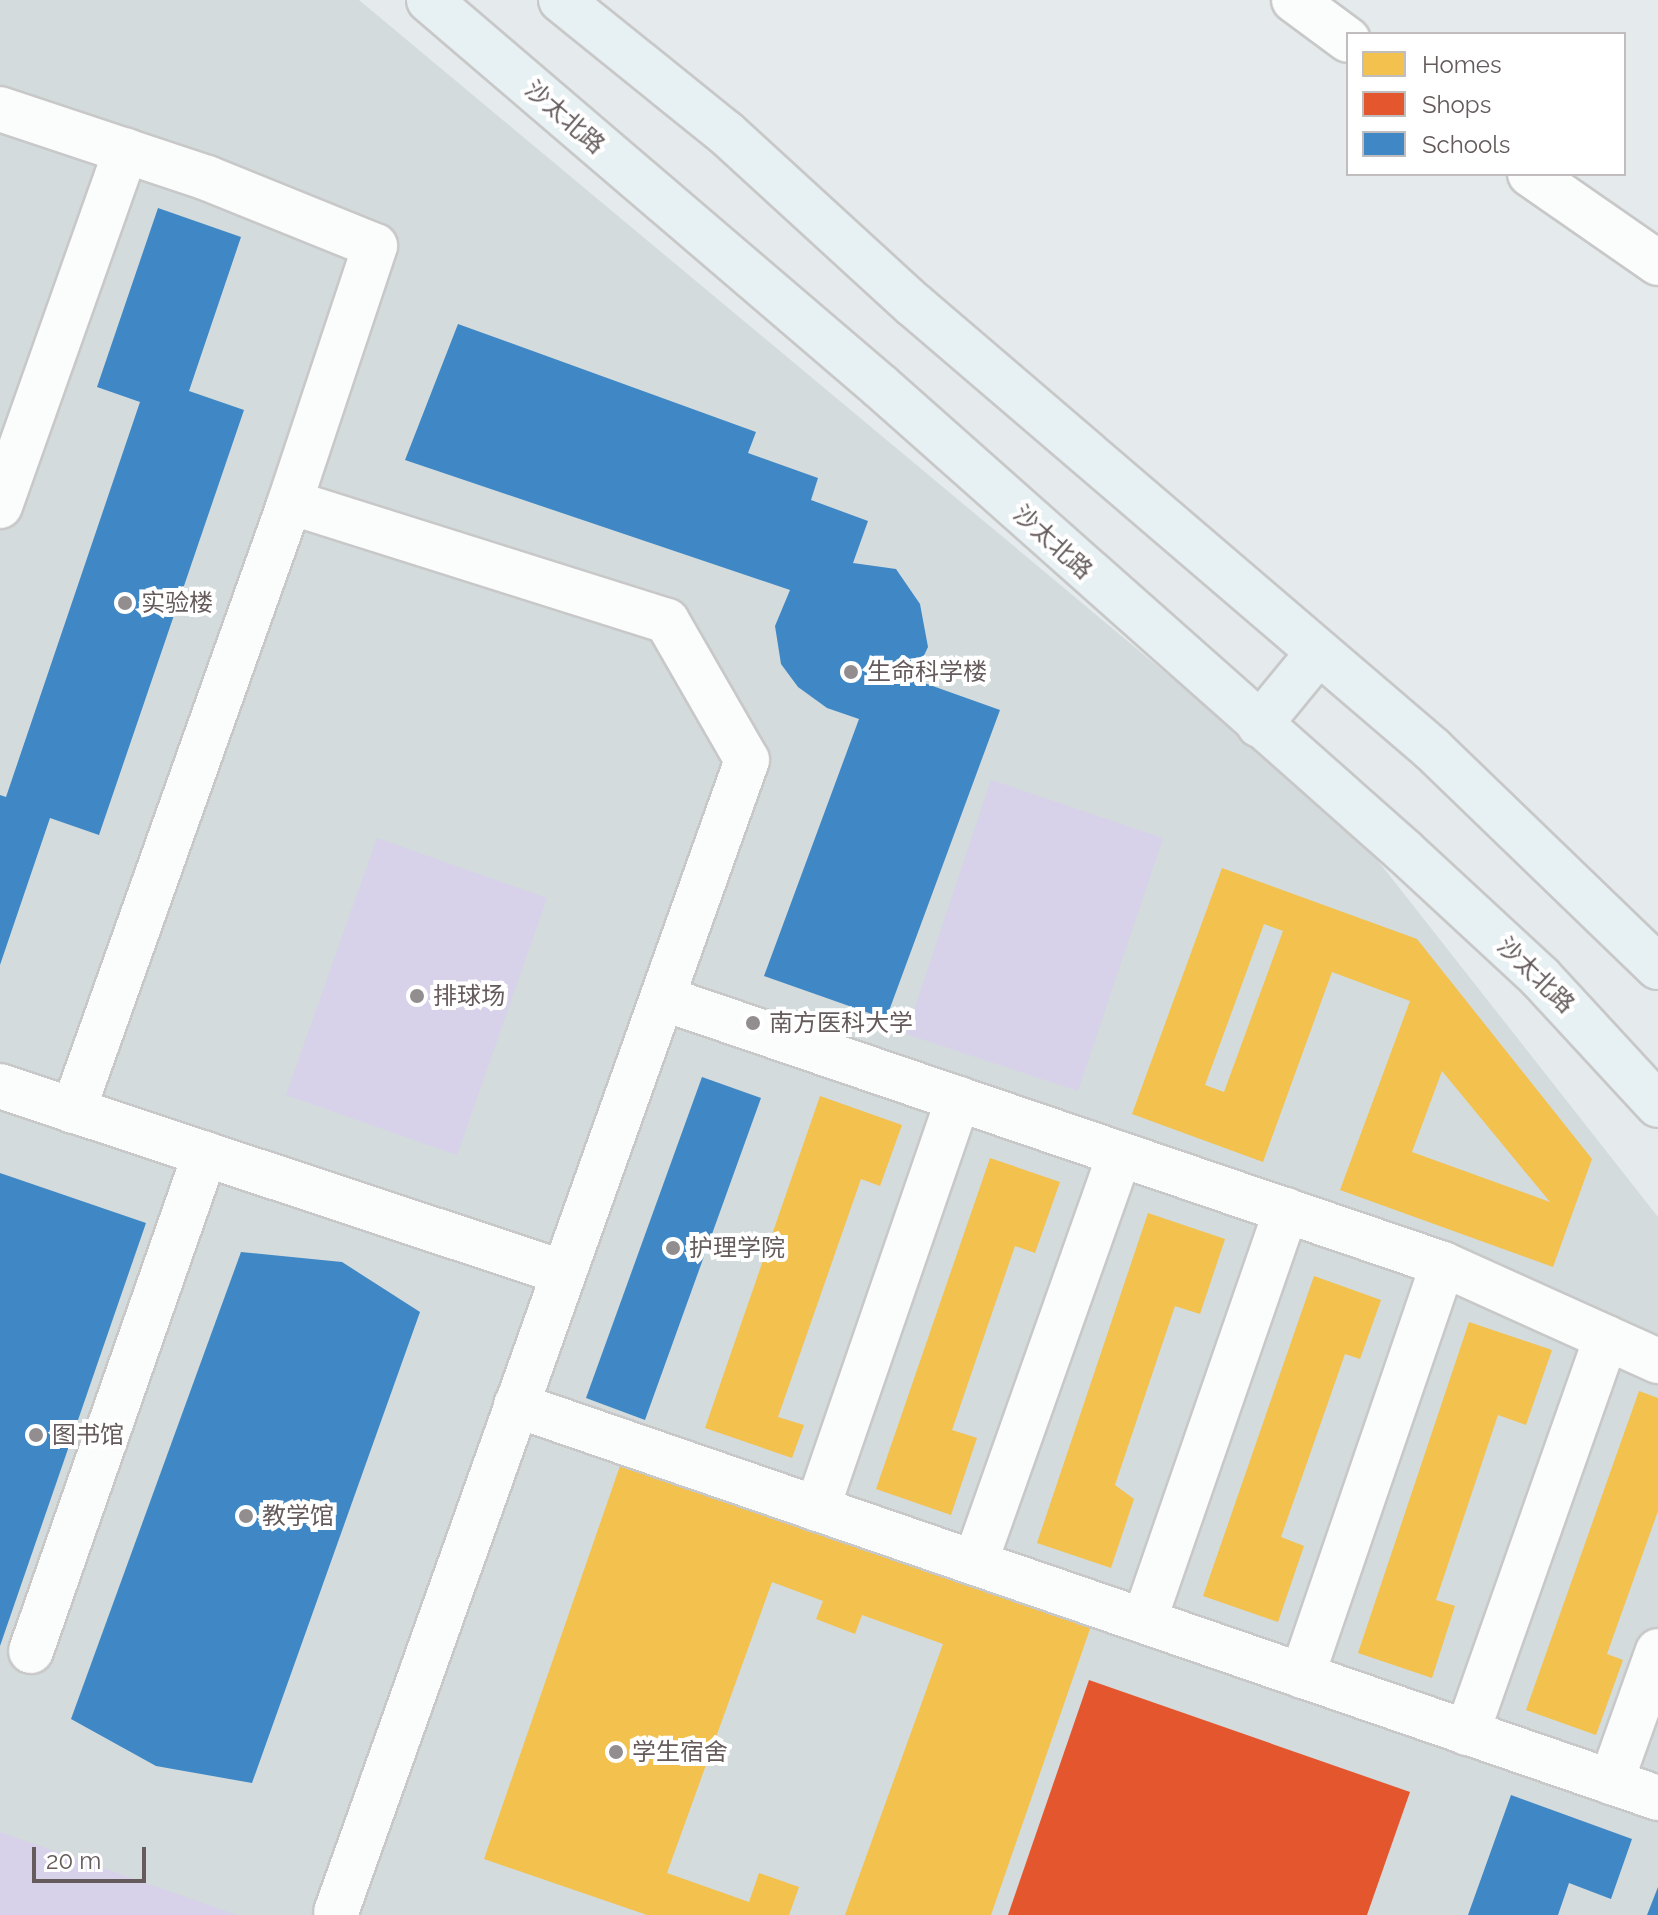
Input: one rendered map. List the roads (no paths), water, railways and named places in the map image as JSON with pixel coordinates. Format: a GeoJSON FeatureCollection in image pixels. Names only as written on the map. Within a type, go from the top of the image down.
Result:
{"type":"FeatureCollection","features":[{"type":"Feature","properties":{"kind":"main road","name":"沙太北路"},"geometry":{"type":"LineString","coordinates":[[429,0],[880,386],[1540,977],[1658,1105]]}},
{"type":"Feature","properties":{"kind":"main road"},"geometry":{"type":"LineString","coordinates":[[561,0],[726,133],[925,315],[1319,652],[1519,828],[1658,967]]}},
{"type":"Feature","properties":{"kind":"main road"},"geometry":{"type":"LineString","coordinates":[[1259,725],[1319,652]]}},
{"type":"Feature","properties":{"kind":"street"},"geometry":{"type":"LineString","coordinates":[[1294,0],[1346,39]]}},
{"type":"Feature","properties":{"kind":"street"},"geometry":{"type":"LineString","coordinates":[[0,109],[126,151],[375,246],[290,502],[73,1111]]}},
{"type":"Feature","properties":{"kind":"street"},"geometry":{"type":"LineString","coordinates":[[0,506],[126,151]]}},
{"type":"Feature","properties":{"kind":"street"},"geometry":{"type":"LineString","coordinates":[[1533,176],[1658,263]]}},
{"type":"Feature","properties":{"kind":"street"},"geometry":{"type":"LineString","coordinates":[[290,502],[667,621],[747,760],[336,1912]]}},
{"type":"Feature","properties":{"kind":"street"},"geometry":{"type":"LineString","coordinates":[[662,998],[1443,1264],[1658,1361]]}},
{"type":"Feature","properties":{"kind":"street"},"geometry":{"type":"LineString","coordinates":[[0,1086],[564,1273]]}},
{"type":"Feature","properties":{"kind":"street"},"geometry":{"type":"LineString","coordinates":[[817,1509],[958,1099]]}},
{"type":"Feature","properties":{"kind":"street"},"geometry":{"type":"LineString","coordinates":[[31,1651],[205,1154]]}},
{"type":"Feature","properties":{"kind":"street"},"geometry":{"type":"LineString","coordinates":[[975,1563],[1120,1154]]}},
{"type":"Feature","properties":{"kind":"street"},"geometry":{"type":"LineString","coordinates":[[1144,1621],[1286,1210]]}},
{"type":"Feature","properties":{"kind":"street"},"geometry":{"type":"LineString","coordinates":[[1302,1676],[1443,1264]]}},
{"type":"Feature","properties":{"kind":"street"},"geometry":{"type":"LineString","coordinates":[[1467,1733],[1606,1338]]}},
{"type":"Feature","properties":{"kind":"street"},"geometry":{"type":"LineString","coordinates":[[516,1405],[1658,1798]]}},
{"type":"Feature","properties":{"kind":"street"},"geometry":{"type":"LineString","coordinates":[[1611,1782],[1658,1651]]}},
{"type":"Feature","properties":{"kind":"place","name":"实验楼"},"geometry":{"type":"Point","coordinates":[125,603]}},
{"type":"Feature","properties":{"kind":"place","name":"生命科学楼"},"geometry":{"type":"Point","coordinates":[851,672]}},
{"type":"Feature","properties":{"kind":"place","name":"排球场"},"geometry":{"type":"Point","coordinates":[417,996]}},
{"type":"Feature","properties":{"kind":"place","name":"南方医科大学"},"geometry":{"type":"Point","coordinates":[753,1023]}},
{"type":"Feature","properties":{"kind":"place","name":"护理学院"},"geometry":{"type":"Point","coordinates":[673,1248]}},
{"type":"Feature","properties":{"kind":"place","name":"图书馆"},"geometry":{"type":"Point","coordinates":[36,1435]}},
{"type":"Feature","properties":{"kind":"place","name":"教学馆"},"geometry":{"type":"Point","coordinates":[246,1516]}},
{"type":"Feature","properties":{"kind":"place","name":"学生宿舍"},"geometry":{"type":"Point","coordinates":[616,1752]}}]}
